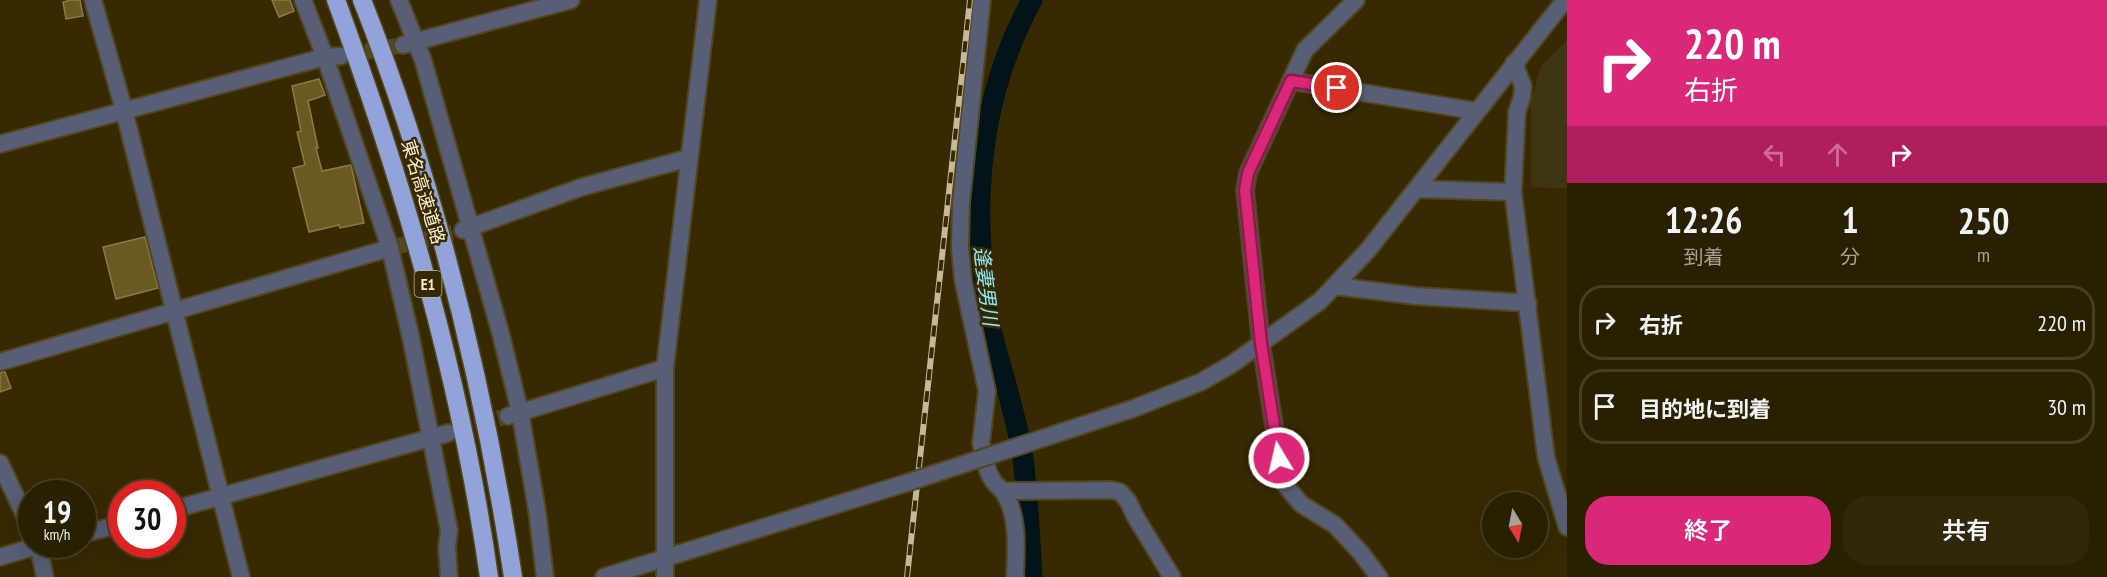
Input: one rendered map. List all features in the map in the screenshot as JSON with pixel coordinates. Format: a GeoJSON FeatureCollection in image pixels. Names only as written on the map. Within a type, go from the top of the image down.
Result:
{"type":"FeatureCollection","features":[{"type":"Feature","properties":{"kind":"highway","name":"東名高速道路"},"geometry":{"type":"LineString","coordinates":[[336,0],[383,131],[415,235],[452,380],[470,466],[489,577]]}},
{"type":"Feature","properties":{"kind":"highway","name":"東名高速道路"},"geometry":{"type":"LineString","coordinates":[[362,0],[408,125],[439,228],[475,375],[493,460],[513,577]]}},
{"type":"Feature","properties":{"kind":"street"},"geometry":{"type":"LineString","coordinates":[[93,0],[124,110],[241,577]]}},
{"type":"Feature","properties":{"kind":"street"},"geometry":{"type":"LineString","coordinates":[[303,0],[333,57],[390,248],[449,530],[447,547],[449,577]]}},
{"type":"Feature","properties":{"kind":"street"},"geometry":{"type":"LineString","coordinates":[[399,0],[410,43],[468,229],[537,510],[545,577]]}},
{"type":"Feature","properties":{"kind":"street"},"geometry":{"type":"LineString","coordinates":[[410,43],[571,0]]}},
{"type":"Feature","properties":{"kind":"street"},"geometry":{"type":"LineString","coordinates":[[665,577],[665,368],[708,0]]}},
{"type":"Feature","properties":{"kind":"street"},"geometry":{"type":"LineString","coordinates":[[982,0],[961,202],[960,247],[963,280],[987,391],[981,443],[990,478],[998,488],[1010,491],[1111,490],[1120,492],[1128,501],[1172,577]]}},
{"type":"Feature","properties":{"kind":"street"},"geometry":{"type":"LineString","coordinates":[[1356,0],[1305,50],[1248,173],[1245,190],[1261,343],[1283,482],[1301,504],[1335,525],[1379,577]]}},
{"type":"Feature","properties":{"kind":"street"},"geometry":{"type":"LineString","coordinates":[[604,577],[903,484],[1132,409],[1201,382],[1232,364],[1312,308],[1368,250],[1476,111],[1498,87],[1563,1]]}},
{"type":"Feature","properties":{"kind":"street"},"geometry":{"type":"LineString","coordinates":[[0,144],[333,57]]}},
{"type":"Feature","properties":{"kind":"street"},"geometry":{"type":"LineString","coordinates":[[1515,63],[1523,86],[1517,112],[1513,192],[1546,457],[1567,527]]}},
{"type":"Feature","properties":{"kind":"street"},"geometry":{"type":"LineString","coordinates":[[1291,81],[1476,111]]}},
{"type":"Feature","properties":{"kind":"street"},"geometry":{"type":"LineString","coordinates":[[1498,87],[1512,101],[1517,112]]}},
{"type":"Feature","properties":{"kind":"street"},"geometry":{"type":"LineString","coordinates":[[468,229],[582,187],[689,158]]}},
{"type":"Feature","properties":{"kind":"street"},"geometry":{"type":"LineString","coordinates":[[1416,189],[1513,192]]}},
{"type":"Feature","properties":{"kind":"street"},"geometry":{"type":"LineString","coordinates":[[0,362],[390,248]]}},
{"type":"Feature","properties":{"kind":"street"},"geometry":{"type":"LineString","coordinates":[[1335,286],[1416,296],[1528,303]]}},
{"type":"Feature","properties":{"kind":"street"},"geometry":{"type":"LineString","coordinates":[[514,414],[665,368]]}},
{"type":"Feature","properties":{"kind":"street"},"geometry":{"type":"LineString","coordinates":[[186,506],[448,433]]}},
{"type":"Feature","properties":{"kind":"street"},"geometry":{"type":"LineString","coordinates":[[0,463],[18,500]]}},
{"type":"Feature","properties":{"kind":"street"},"geometry":{"type":"LineString","coordinates":[[1010,491],[1010,508],[1015,532],[1015,577]]}},
{"type":"Feature","properties":{"kind":"street"},"geometry":{"type":"LineString","coordinates":[[0,557],[18,550]]}},
{"type":"Feature","properties":{"kind":"street"},"geometry":{"type":"LineString","coordinates":[[41,558],[45,577]]}},
{"type":"Feature","properties":{"kind":"shaded area"},"geometry":{"type":"Polygon","coordinates":[[[1567,40],[1567,188],[1531,187],[1531,101],[1541,66],[1567,40]]]}},
{"type":"Feature","properties":{"kind":"building"},"geometry":{"type":"Polygon","coordinates":[[[80,0],[83,16],[66,19],[63,2],[80,0]]]}},
{"type":"Feature","properties":{"kind":"building"},"geometry":{"type":"Polygon","coordinates":[[[272,0],[290,0],[294,11],[279,17],[272,0]]]}},
{"type":"Feature","properties":{"kind":"building"},"geometry":{"type":"Polygon","coordinates":[[[319,79],[325,95],[308,101],[322,171],[351,165],[364,223],[340,228],[339,225],[309,232],[293,168],[305,165],[297,132],[301,131],[292,86],[319,79]]]}},
{"type":"Feature","properties":{"kind":"building"},"geometry":{"type":"Polygon","coordinates":[[[145,237],[158,288],[116,299],[103,247],[145,237]]]}},
{"type":"Feature","properties":{"kind":"building"},"geometry":{"type":"Polygon","coordinates":[[[0,372],[5,372],[11,388],[0,392],[0,372]]]}},
{"type":"Feature","properties":{"kind":"waterway","name":"逢妻男川"},"geometry":{"type":"LineString","coordinates":[[1032,0],[1016,32],[994,98],[982,167],[980,237],[988,318],[1016,423],[1023,459],[1032,577]]}},
{"type":"Feature","properties":{"kind":"tunnel"},"geometry":{"type":"LineString","coordinates":[[342,56],[403,45]]}},
{"type":"Feature","properties":{"kind":"tunnel"},"geometry":{"type":"LineString","coordinates":[[390,248],[463,230]]}},
{"type":"Feature","properties":{"kind":"tunnel"},"geometry":{"type":"LineString","coordinates":[[452,432],[508,416]]}},
{"type":"Feature","properties":{"kind":"railway"},"geometry":{"type":"LineString","coordinates":[[907,577],[970,0]]}},
{"type":"Feature","properties":{"kind":"route"},"geometry":{"type":"LineString","coordinates":[[1279,458],[1261,343],[1245,190],[1248,173],[1291,81],[1337,88]]}}]}
